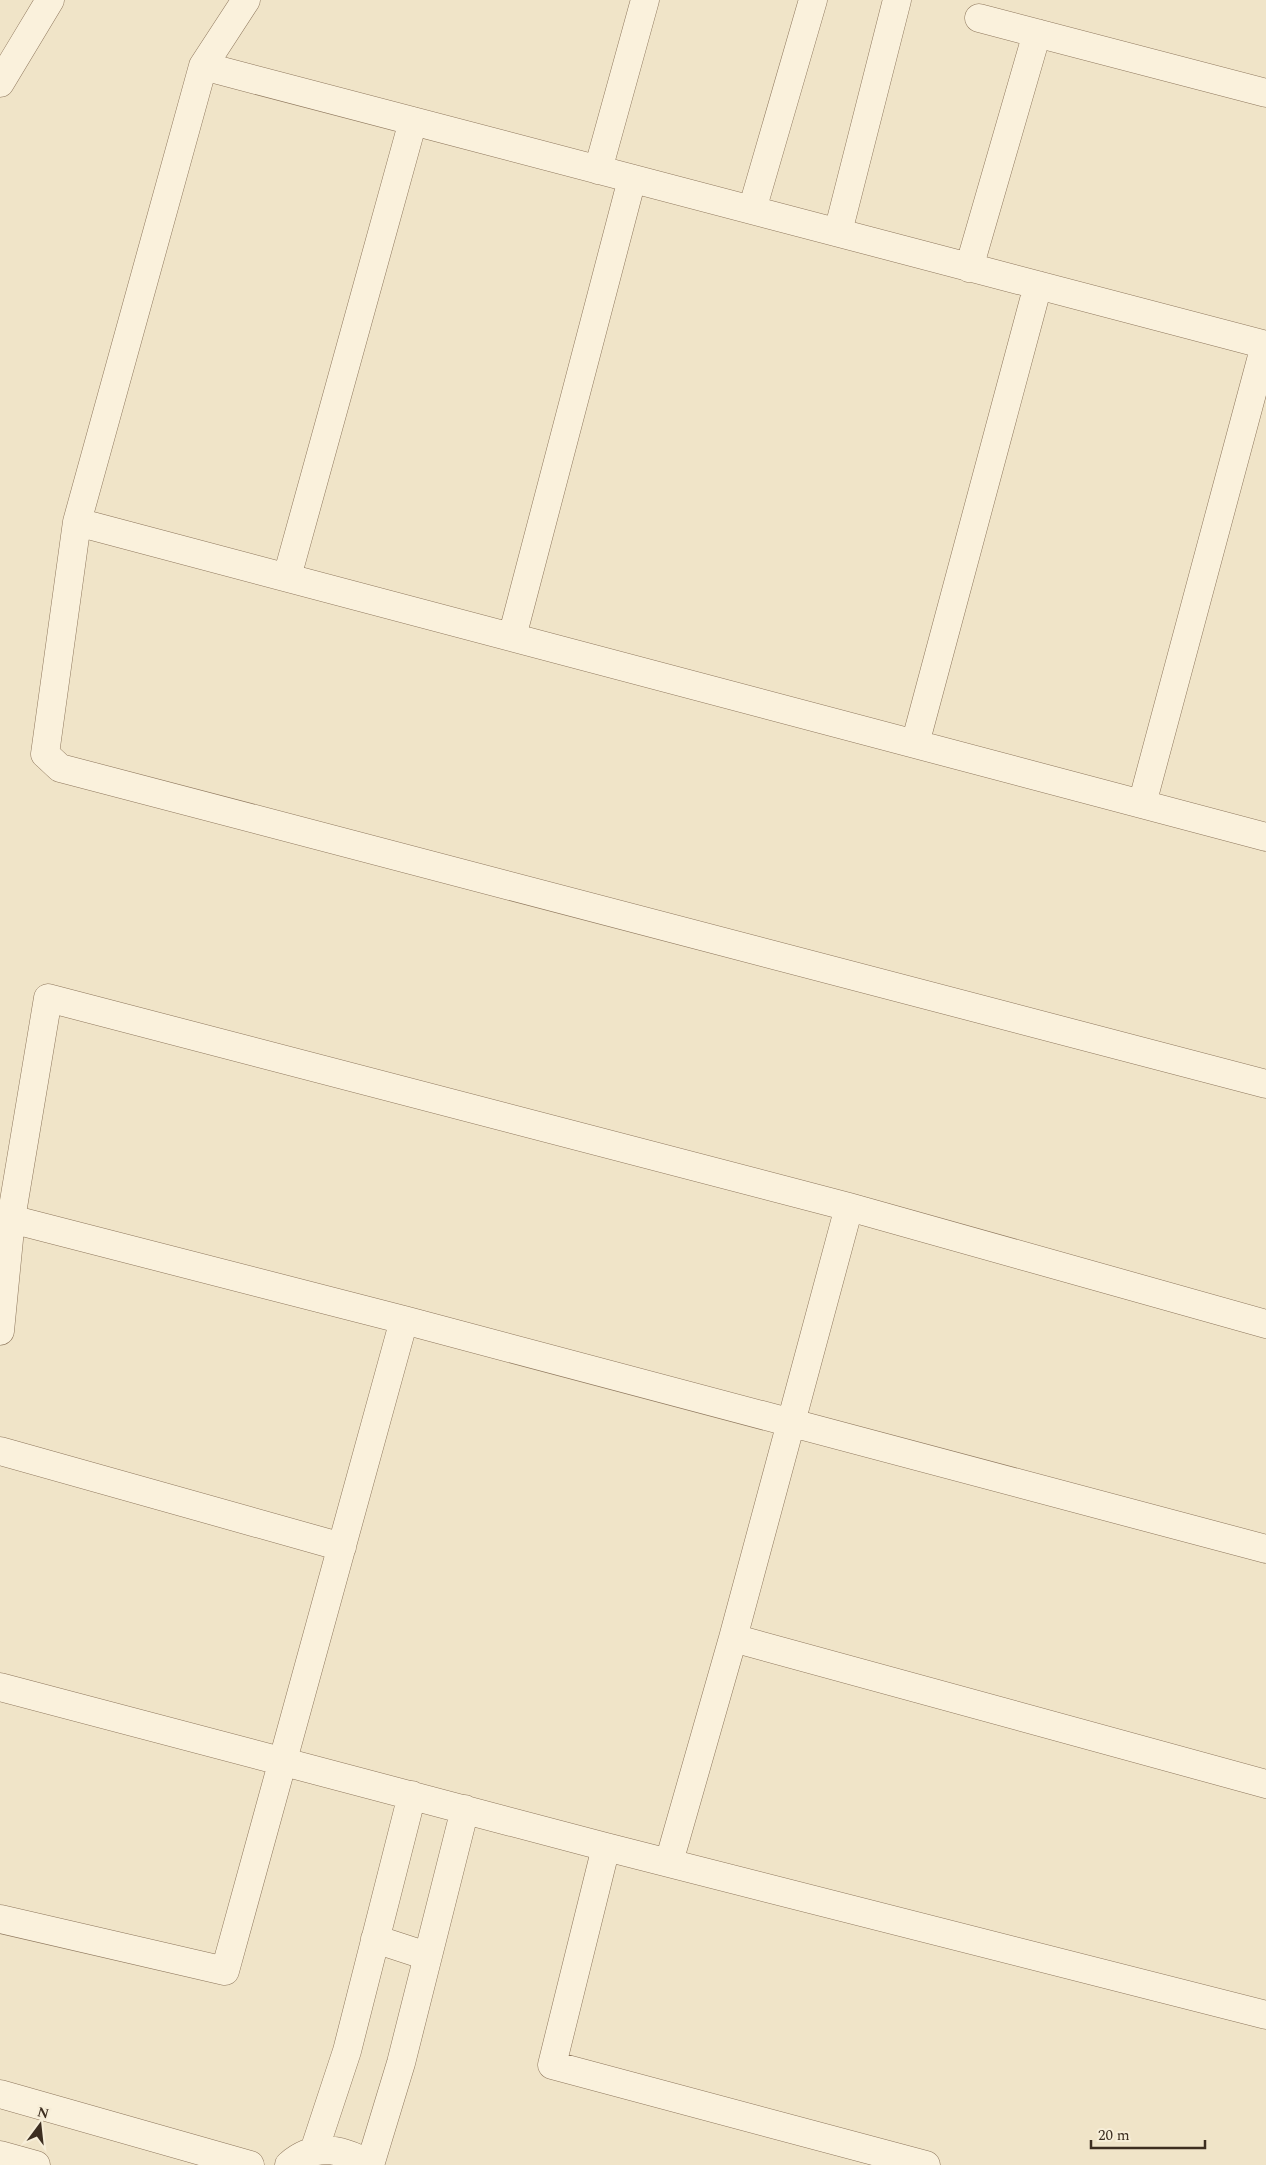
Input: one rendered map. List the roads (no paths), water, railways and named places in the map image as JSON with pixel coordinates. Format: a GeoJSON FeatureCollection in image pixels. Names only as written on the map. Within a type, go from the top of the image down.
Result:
{"type":"FeatureCollection","features":[{"type":"Feature","properties":{"kind":"street"},"geometry":{"type":"LineString","coordinates":[[0,83],[50,0]]}},
{"type":"Feature","properties":{"kind":"street"},"geometry":{"type":"LineString","coordinates":[[246,0],[204,66],[77,522],[45,754],[60,768],[1266,1084]]}},
{"type":"Feature","properties":{"kind":"street"},"geometry":{"type":"LineString","coordinates":[[598,170],[645,0]]}},
{"type":"Feature","properties":{"kind":"street"},"geometry":{"type":"LineString","coordinates":[[752,210],[813,0]]}},
{"type":"Feature","properties":{"kind":"street"},"geometry":{"type":"LineString","coordinates":[[838,232],[897,0]]}},
{"type":"Feature","properties":{"kind":"street"},"geometry":{"type":"LineString","coordinates":[[979,18],[1266,93]]}},
{"type":"Feature","properties":{"kind":"street"},"geometry":{"type":"LineString","coordinates":[[969,268],[1037,33]]}},
{"type":"Feature","properties":{"kind":"street"},"geometry":{"type":"LineString","coordinates":[[204,66],[1266,345],[1142,804]]}},
{"type":"Feature","properties":{"kind":"street"},"geometry":{"type":"LineString","coordinates":[[287,578],[414,121]]}},
{"type":"Feature","properties":{"kind":"street"},"geometry":{"type":"LineString","coordinates":[[512,637],[632,178]]}},
{"type":"Feature","properties":{"kind":"street"},"geometry":{"type":"LineString","coordinates":[[916,744],[1038,286]]}},
{"type":"Feature","properties":{"kind":"street"},"geometry":{"type":"LineString","coordinates":[[77,522],[1266,837]]}},
{"type":"Feature","properties":{"kind":"street"},"geometry":{"type":"LineString","coordinates":[[0,1331],[11,1219],[48,998],[849,1207],[1266,1324]]}},
{"type":"Feature","properties":{"kind":"street"},"geometry":{"type":"LineString","coordinates":[[669,1862],[733,1638],[849,1207]]}},
{"type":"Feature","properties":{"kind":"street"},"geometry":{"type":"LineString","coordinates":[[11,1219],[404,1320],[1266,1549]]}},
{"type":"Feature","properties":{"kind":"street"},"geometry":{"type":"LineString","coordinates":[[0,1919],[225,1971],[404,1320]]}},
{"type":"Feature","properties":{"kind":"street"},"geometry":{"type":"LineString","coordinates":[[0,1451],[342,1547]]}},
{"type":"Feature","properties":{"kind":"street"},"geometry":{"type":"LineString","coordinates":[[733,1638],[1266,1784]]}},
{"type":"Feature","properties":{"kind":"street"},"geometry":{"type":"LineString","coordinates":[[0,1687],[606,1847],[1266,2015]]}},
{"type":"Feature","properties":{"kind":"street"},"geometry":{"type":"LineString","coordinates":[[314,2151],[347,2051],[412,1795]]}},
{"type":"Feature","properties":{"kind":"street"},"geometry":{"type":"LineString","coordinates":[[289,2165],[295,2159],[314,2151],[334,2150],[353,2155],[370,2165],[401,2063],[465,1809]]}},
{"type":"Feature","properties":{"kind":"street"},"geometry":{"type":"LineString","coordinates":[[606,1847],[552,2065],[926,2165]]}},
{"type":"Feature","properties":{"kind":"street"},"geometry":{"type":"LineString","coordinates":[[375,1939],[428,1956]]}},
{"type":"Feature","properties":{"kind":"street"},"geometry":{"type":"LineString","coordinates":[[0,2094],[250,2165]]}},
{"type":"Feature","properties":{"kind":"street"},"geometry":{"type":"LineString","coordinates":[[0,2155],[36,2165]]}}]}
